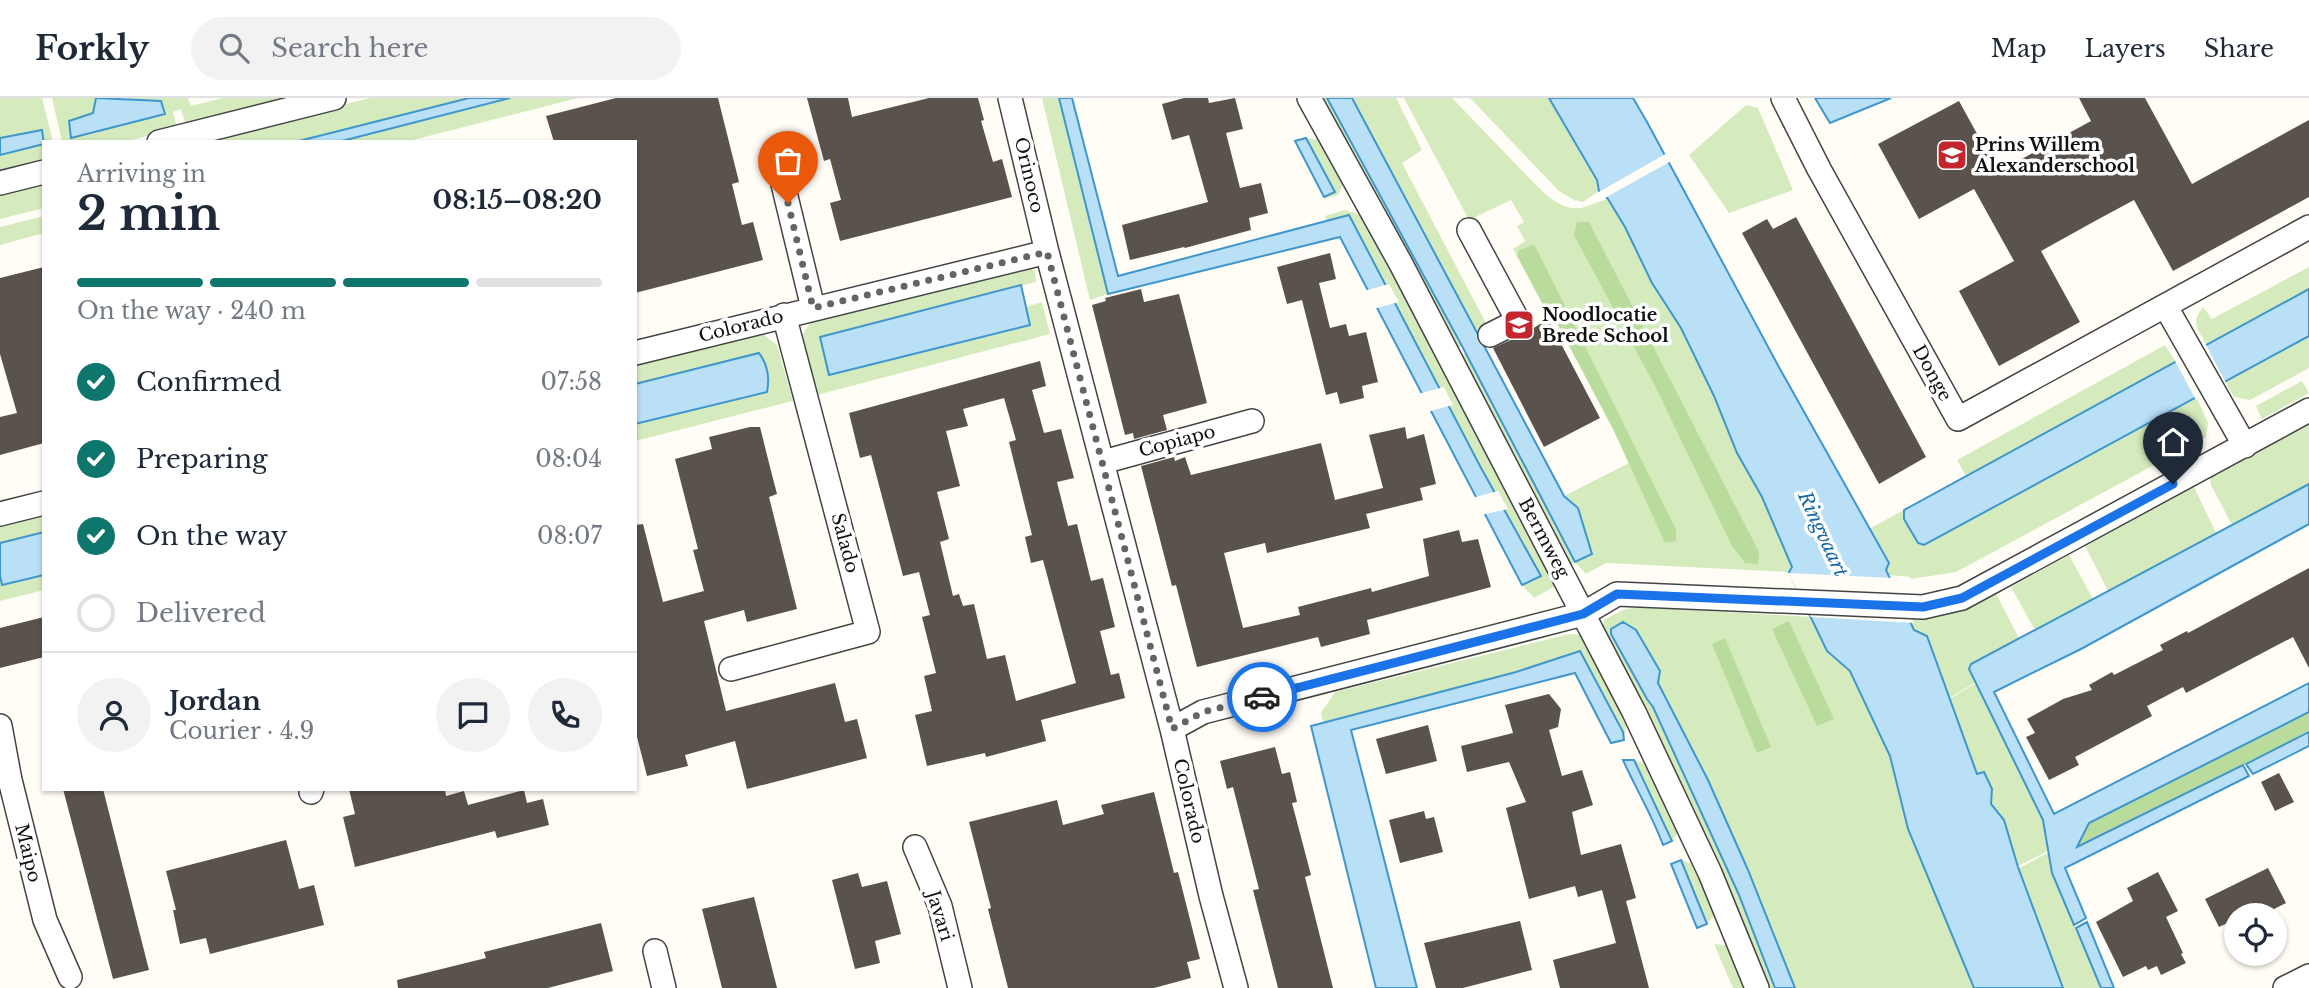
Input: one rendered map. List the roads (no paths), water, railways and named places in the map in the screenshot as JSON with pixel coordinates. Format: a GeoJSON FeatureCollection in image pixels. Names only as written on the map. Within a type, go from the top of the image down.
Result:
{"type":"FeatureCollection","features":[{"type":"Feature","properties":{"kind":"street"},"geometry":{"type":"LineString","coordinates":[[167,140],[334,98]]}},
{"type":"Feature","properties":{"kind":"street","name":"Orinoco"},"geometry":{"type":"LineString","coordinates":[[1010,98],[1047,252]]}},
{"type":"Feature","properties":{"kind":"street","name":"Bermweg"},"geometry":{"type":"LineString","coordinates":[[1310,98],[1401,264],[1653,750],[1710,873],[1758,988]]}},
{"type":"Feature","properties":{"kind":"street","name":"Donge"},"geometry":{"type":"LineString","coordinates":[[1783,98],[1819,169],[1958,419],[2309,227]]}},
{"type":"Feature","properties":{"kind":"street"},"geometry":{"type":"LineString","coordinates":[[0,183],[42,172]]}},
{"type":"Feature","properties":{"kind":"street"},"geometry":{"type":"LineString","coordinates":[[781,176],[813,308]]}},
{"type":"Feature","properties":{"kind":"street"},"geometry":{"type":"LineString","coordinates":[[1469,230],[1518,321],[1490,335]]}},
{"type":"Feature","properties":{"kind":"street","name":"Colorado"},"geometry":{"type":"LineString","coordinates":[[637,352],[1047,252],[1172,729],[1236,988]]}},
{"type":"Feature","properties":{"kind":"street"},"geometry":{"type":"LineString","coordinates":[[2166,307],[2245,446]]}},
{"type":"Feature","properties":{"kind":"street","name":"Salado"},"geometry":{"type":"LineString","coordinates":[[731,669],[869,632],[784,315]]}},
{"type":"Feature","properties":{"kind":"street"},"geometry":{"type":"LineString","coordinates":[[1172,729],[1203,712],[1583,614],[1617,594],[1923,607],[1962,598],[2309,410]]}},
{"type":"Feature","properties":{"kind":"street","name":"Copiapo"},"geometry":{"type":"LineString","coordinates":[[1103,462],[1252,421]]}},
{"type":"Feature","properties":{"kind":"street"},"geometry":{"type":"LineString","coordinates":[[0,514],[42,504]]}},
{"type":"Feature","properties":{"kind":"street","name":"Maipo"},"geometry":{"type":"LineString","coordinates":[[0,726],[10,780],[45,920],[70,977]]}},
{"type":"Feature","properties":{"kind":"street","name":"Javari"},"geometry":{"type":"LineString","coordinates":[[915,846],[940,906],[960,988]]}},
{"type":"Feature","properties":{"kind":"street"},"geometry":{"type":"LineString","coordinates":[[655,951],[664,988]]}},
{"type":"Feature","properties":{"kind":"street"},"geometry":{"type":"LineString","coordinates":[[2285,988],[2309,976]]}},
{"type":"Feature","properties":{"kind":"water"},"geometry":{"type":"Polygon","coordinates":[[[96,98],[161,101],[165,114],[71,138],[69,121],[93,113],[96,98]]]}},
{"type":"Feature","properties":{"kind":"water"},"geometry":{"type":"Polygon","coordinates":[[[469,98],[510,98],[346,140],[303,140],[469,98]]]}},
{"type":"Feature","properties":{"kind":"water"},"geometry":{"type":"Polygon","coordinates":[[[1059,98],[1072,98],[1118,276],[1349,215],[1480,466],[1541,576],[1522,585],[1340,237],[1108,294],[1059,98]]]}},
{"type":"Feature","properties":{"kind":"water"},"geometry":{"type":"Polygon","coordinates":[[[1327,98],[1352,98],[1564,496],[1578,508],[1592,554],[1575,562],[1462,346],[1327,98]]]}},
{"type":"Feature","properties":{"kind":"water","name":"Ringvaart"},"geometry":{"type":"Polygon","coordinates":[[[1549,98],[1633,98],[1647,122],[1780,369],[1889,563],[1886,570],[1914,630],[1927,636],[1977,774],[1984,772],[1992,789],[1991,804],[2004,820],[2018,867],[2063,988],[1974,988],[1908,829],[1890,756],[1850,671],[1827,651],[1789,572],[1792,567],[1762,497],[1737,453],[1714,396],[1681,328],[1652,283],[1625,227],[1608,199],[1599,191],[1597,180],[1549,98]]]}},
{"type":"Feature","properties":{"kind":"water"},"geometry":{"type":"Polygon","coordinates":[[[1815,98],[1891,98],[1830,123],[1815,98]]]}},
{"type":"Feature","properties":{"kind":"water"},"geometry":{"type":"Polygon","coordinates":[[[42,130],[43,140],[42,144],[0,155],[0,138],[42,130]]]}},
{"type":"Feature","properties":{"kind":"water"},"geometry":{"type":"Polygon","coordinates":[[[1306,138],[1335,192],[1324,197],[1295,141],[1306,138]]]}},
{"type":"Feature","properties":{"kind":"water"},"geometry":{"type":"Polygon","coordinates":[[[1021,285],[1030,325],[829,375],[820,337],[1021,285]]]}},
{"type":"Feature","properties":{"kind":"water"},"geometry":{"type":"Polygon","coordinates":[[[2309,289],[2309,336],[1924,545],[1918,543],[1904,519],[1904,510],[2309,289]]]}},
{"type":"Feature","properties":{"kind":"water"},"geometry":{"type":"Polygon","coordinates":[[[759,353],[768,371],[767,392],[637,424],[637,384],[759,353]]]}},
{"type":"Feature","properties":{"kind":"water"},"geometry":{"type":"Polygon","coordinates":[[[2309,484],[2309,524],[2081,649],[1994,692],[2054,814],[2309,683],[2309,712],[2089,823],[2077,847],[2243,765],[2249,776],[2065,868],[2086,918],[2074,925],[2052,873],[2043,820],[1969,669],[1971,664],[2309,484]]]}},
{"type":"Feature","properties":{"kind":"water"},"geometry":{"type":"Polygon","coordinates":[[[42,532],[42,575],[2,585],[0,543],[42,532]]]}},
{"type":"Feature","properties":{"kind":"water"},"geometry":{"type":"Polygon","coordinates":[[[1623,622],[1636,630],[1660,671],[1658,683],[1708,780],[1748,870],[1795,988],[1775,988],[1739,895],[1653,707],[1611,634],[1611,629],[1623,622]]]}},
{"type":"Feature","properties":{"kind":"water"},"geometry":{"type":"Polygon","coordinates":[[[1580,651],[1623,732],[1624,740],[1611,743],[1575,673],[1351,730],[1417,988],[1376,988],[1311,726],[1516,672],[1580,651]]]}},
{"type":"Feature","properties":{"kind":"water"},"geometry":{"type":"Polygon","coordinates":[[[2309,732],[2309,746],[2253,774],[2246,764],[2309,732]]]}},
{"type":"Feature","properties":{"kind":"water"},"geometry":{"type":"Polygon","coordinates":[[[1623,760],[1634,760],[1672,841],[1663,845],[1623,760]]]}},
{"type":"Feature","properties":{"kind":"water"},"geometry":{"type":"Polygon","coordinates":[[[1681,860],[1707,924],[1697,928],[1671,864],[1681,860]]]}},
{"type":"Feature","properties":{"kind":"water"},"geometry":{"type":"Polygon","coordinates":[[[2087,922],[2114,988],[2101,988],[2076,928],[2087,922]]]}},
{"type":"Feature","properties":{"kind":"place","name":"Prins Willem Alexanderschool"},"geometry":{"type":"Point","coordinates":[1952,155]}},
{"type":"Feature","properties":{"kind":"place","name":"Noodlocatie Brede School"},"geometry":{"type":"Point","coordinates":[1519,325]}}]}
